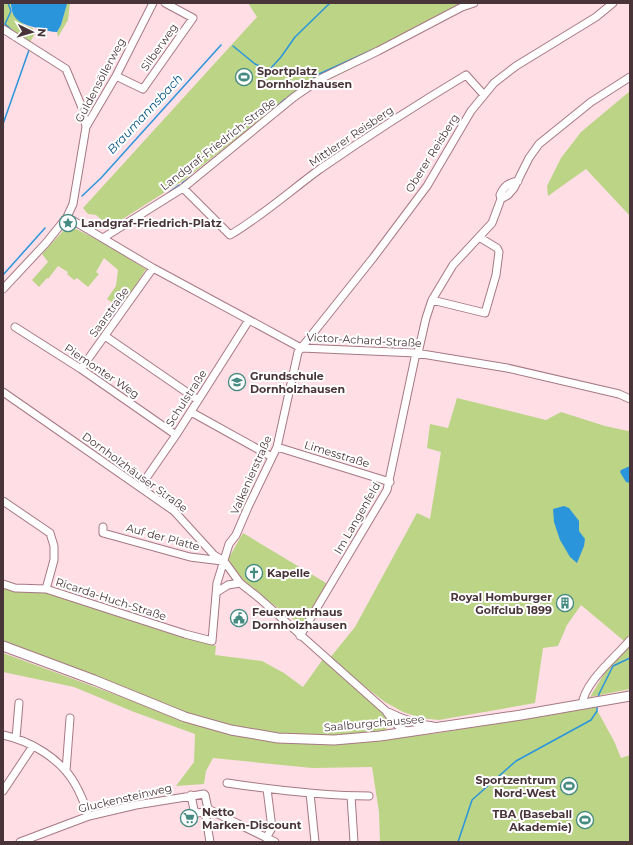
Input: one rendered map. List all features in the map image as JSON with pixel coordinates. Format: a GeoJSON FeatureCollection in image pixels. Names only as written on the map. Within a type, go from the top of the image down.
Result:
{"type":"FeatureCollection","features":[{"type":"Feature","properties":{"kind":"main road","name":"Saalburgchaussee"},"geometry":{"type":"LineString","coordinates":[[3,646],[185,717],[254,735],[296,739],[334,740],[412,732],[630,696]]}},
{"type":"Feature","properties":{"kind":"street","name":"Güldensöllerweg"},"geometry":{"type":"LineString","coordinates":[[3,289],[46,243],[67,217],[74,199],[86,127],[116,76],[152,3]]}},
{"type":"Feature","properties":{"kind":"street","name":"Silberweg"},"geometry":{"type":"LineString","coordinates":[[116,76],[143,89],[193,18],[165,3]]}},
{"type":"Feature","properties":{"kind":"street","name":"Landgraf-Friedrich-Straße"},"geometry":{"type":"LineString","coordinates":[[103,238],[183,188],[294,97],[320,79],[378,51],[462,7],[474,3]]}},
{"type":"Feature","properties":{"kind":"street","name":"Oberer Reisberg"},"geometry":{"type":"LineString","coordinates":[[301,348],[374,258],[427,186],[471,111],[494,83],[516,66],[596,17],[613,3]]}},
{"type":"Feature","properties":{"kind":"street"},"geometry":{"type":"LineString","coordinates":[[3,29],[66,69],[82,110],[86,127]]}},
{"type":"Feature","properties":{"kind":"street","name":"Mittlerer Reisberg"},"geometry":{"type":"LineString","coordinates":[[183,188],[230,236],[364,138],[466,75],[484,95]]}},
{"type":"Feature","properties":{"kind":"street","name":"Im Langenfeld"},"geometry":{"type":"LineString","coordinates":[[300,636],[375,511],[390,482],[417,353],[432,300],[453,265],[492,223],[501,199],[500,195],[508,184],[518,181],[529,158],[539,144],[591,102],[630,77]]}},
{"type":"Feature","properties":{"kind":"street","name":"Victor-Achard-Straße"},"geometry":{"type":"LineString","coordinates":[[67,217],[153,268],[301,348],[417,353],[542,375],[619,394],[630,399]]}},
{"type":"Feature","properties":{"kind":"street"},"geometry":{"type":"LineString","coordinates":[[432,300],[485,313],[496,275],[499,252],[497,248],[479,237]]}},
{"type":"Feature","properties":{"kind":"street","name":"Saarstraße"},"geometry":{"type":"LineString","coordinates":[[81,369],[153,268]]}},
{"type":"Feature","properties":{"kind":"street","name":"Schulstraße"},"geometry":{"type":"LineString","coordinates":[[140,487],[176,435],[249,320]]}},
{"type":"Feature","properties":{"kind":"street","name":"Piemonter Weg"},"geometry":{"type":"LineString","coordinates":[[15,327],[81,369],[176,435]]}},
{"type":"Feature","properties":{"kind":"street"},"geometry":{"type":"LineString","coordinates":[[105,336],[198,400]]}},
{"type":"Feature","properties":{"kind":"street","name":"Valkenierstraße"},"geometry":{"type":"LineString","coordinates":[[212,641],[218,583],[229,544],[236,535],[277,447],[298,352],[301,348]]}},
{"type":"Feature","properties":{"kind":"street","name":"Dornholzhäuser Straße"},"geometry":{"type":"LineString","coordinates":[[3,392],[174,511],[214,555],[224,561],[240,583],[259,598],[386,711],[406,721],[423,725],[449,727]]}},
{"type":"Feature","properties":{"kind":"street"},"geometry":{"type":"LineString","coordinates":[[191,412],[272,457]]}},
{"type":"Feature","properties":{"kind":"street","name":"Limesstraße"},"geometry":{"type":"LineString","coordinates":[[277,447],[390,482]]}},
{"type":"Feature","properties":{"kind":"street"},"geometry":{"type":"LineString","coordinates":[[3,501],[50,533],[54,546],[54,560],[46,589]]}},
{"type":"Feature","properties":{"kind":"street","name":"Auf der Platte"},"geometry":{"type":"LineString","coordinates":[[103,527],[103,533],[190,557],[224,561]]}},
{"type":"Feature","properties":{"kind":"street"},"geometry":{"type":"LineString","coordinates":[[217,592],[228,585],[240,583]]}},
{"type":"Feature","properties":{"kind":"street","name":"Ricarda-Huch-Straße"},"geometry":{"type":"LineString","coordinates":[[3,584],[21,588],[46,589],[185,634],[212,641]]}},
{"type":"Feature","properties":{"kind":"street"},"geometry":{"type":"LineString","coordinates":[[582,705],[585,693],[593,680],[630,640]]}},
{"type":"Feature","properties":{"kind":"street"},"geometry":{"type":"LineString","coordinates":[[16,738],[18,703]]}},
{"type":"Feature","properties":{"kind":"street","name":"Dornholzhäuser Straße"},"geometry":{"type":"LineString","coordinates":[[386,711],[391,719],[402,730],[412,732]]}},
{"type":"Feature","properties":{"kind":"street"},"geometry":{"type":"LineString","coordinates":[[66,771],[70,718]]}},
{"type":"Feature","properties":{"kind":"street"},"geometry":{"type":"LineString","coordinates":[[380,736],[389,733],[392,724],[391,719]]}},
{"type":"Feature","properties":{"kind":"street"},"geometry":{"type":"LineString","coordinates":[[3,735],[16,738],[33,746],[66,771],[75,784],[89,816]]}},
{"type":"Feature","properties":{"kind":"street"},"geometry":{"type":"LineString","coordinates":[[3,791],[33,746]]}},
{"type":"Feature","properties":{"kind":"street"},"geometry":{"type":"LineString","coordinates":[[227,783],[310,793],[368,796]]}},
{"type":"Feature","properties":{"kind":"street"},"geometry":{"type":"LineString","coordinates":[[266,838],[272,828],[267,789]]}},
{"type":"Feature","properties":{"kind":"street"},"geometry":{"type":"LineString","coordinates":[[310,793],[315,842]]}},
{"type":"Feature","properties":{"kind":"street"},"geometry":{"type":"LineString","coordinates":[[210,842],[206,810],[205,795],[191,795],[194,810],[197,813],[206,810],[275,842]]}},
{"type":"Feature","properties":{"kind":"street","name":"Gluckensteinweg"},"geometry":{"type":"LineString","coordinates":[[20,842],[89,816],[136,804],[191,795]]}},
{"type":"Feature","properties":{"kind":"street"},"geometry":{"type":"LineString","coordinates":[[351,796],[354,842]]}},
{"type":"Feature","properties":{"kind":"green space"},"geometry":{"type":"Polygon","coordinates":[[[3,3],[11,3],[11,11],[24,25],[33,28],[34,35],[29,44],[3,28],[3,3]]]}},
{"type":"Feature","properties":{"kind":"green space"},"geometry":{"type":"Polygon","coordinates":[[[67,3],[70,3],[68,20],[58,37],[57,32],[61,25],[67,3]]]}},
{"type":"Feature","properties":{"kind":"green space"},"geometry":{"type":"Polygon","coordinates":[[[248,3],[463,3],[349,70],[322,83],[296,100],[270,122],[261,119],[184,180],[110,227],[96,215],[88,214],[83,208],[257,17],[248,3]]]}},
{"type":"Feature","properties":{"kind":"green space"},"geometry":{"type":"Polygon","coordinates":[[[630,91],[630,216],[586,169],[548,196],[547,186],[561,158],[581,132],[630,91]]]}},
{"type":"Feature","properties":{"kind":"green space"},"geometry":{"type":"Polygon","coordinates":[[[76,229],[100,241],[146,269],[124,303],[117,304],[107,299],[116,286],[118,270],[104,258],[96,272],[99,274],[88,287],[77,278],[74,280],[67,274],[68,272],[58,266],[48,279],[47,278],[39,287],[32,280],[48,262],[42,254],[63,231],[69,232],[76,229]]]}},
{"type":"Feature","properties":{"kind":"green space"},"geometry":{"type":"Polygon","coordinates":[[[457,398],[546,420],[561,412],[605,426],[628,431],[630,429],[630,689],[590,697],[624,641],[581,605],[567,625],[558,646],[543,648],[535,703],[439,720],[421,718],[403,712],[385,702],[329,659],[355,627],[417,513],[430,519],[441,452],[427,448],[430,424],[448,428],[457,398]]]}},
{"type":"Feature","properties":{"kind":"green space"},"geometry":{"type":"Polygon","coordinates":[[[243,533],[331,586],[305,628],[240,580],[227,561],[243,533]]]}},
{"type":"Feature","properties":{"kind":"green space"},"geometry":{"type":"Polygon","coordinates":[[[5,587],[46,591],[216,646],[215,655],[262,661],[284,673],[303,687],[323,659],[384,714],[389,725],[383,733],[351,736],[279,735],[233,727],[186,713],[3,642],[3,591],[5,587]]]}},
{"type":"Feature","properties":{"kind":"green space"},"geometry":{"type":"Polygon","coordinates":[[[3,653],[184,720],[233,734],[379,740],[439,733],[597,706],[597,710],[614,741],[621,758],[630,755],[630,842],[380,842],[379,812],[372,767],[312,768],[213,758],[206,771],[204,784],[176,786],[194,762],[195,734],[134,712],[74,687],[3,672],[3,653]]]}},
{"type":"Feature","properties":{"kind":"water"},"geometry":{"type":"Polygon","coordinates":[[[11,3],[67,4],[61,25],[57,32],[35,28],[20,22],[14,15],[11,3]]]}},
{"type":"Feature","properties":{"kind":"water"},"geometry":{"type":"Polygon","coordinates":[[[630,466],[630,483],[626,482],[620,472],[621,470],[630,466]]]}},
{"type":"Feature","properties":{"kind":"water"},"geometry":{"type":"Polygon","coordinates":[[[564,506],[569,508],[579,521],[579,531],[585,539],[584,546],[577,563],[570,557],[560,540],[554,522],[553,509],[564,506]]]}},
{"type":"Feature","properties":{"kind":"waterway"},"geometry":{"type":"LineString","coordinates":[[8,3],[11,11],[5,24],[16,34]]}},
{"type":"Feature","properties":{"kind":"waterway","name":"Braumannsbach"},"geometry":{"type":"LineString","coordinates":[[233,46],[255,64],[267,69],[271,68],[295,37],[330,3]]}},
{"type":"Feature","properties":{"kind":"waterway","name":"Braumannsbach"},"geometry":{"type":"LineString","coordinates":[[82,196],[101,178],[221,45]]}},
{"type":"Feature","properties":{"kind":"waterway"},"geometry":{"type":"LineString","coordinates":[[3,124],[29,50]]}},
{"type":"Feature","properties":{"kind":"waterway"},"geometry":{"type":"LineString","coordinates":[[288,97],[319,74],[372,50]]}},
{"type":"Feature","properties":{"kind":"waterway"},"geometry":{"type":"LineString","coordinates":[[267,115],[285,99]]}},
{"type":"Feature","properties":{"kind":"waterway"},"geometry":{"type":"LineString","coordinates":[[182,183],[196,173]]}},
{"type":"Feature","properties":{"kind":"waterway"},"geometry":{"type":"LineString","coordinates":[[168,193],[179,185]]}},
{"type":"Feature","properties":{"kind":"waterway","name":"Braumannsbach"},"geometry":{"type":"LineString","coordinates":[[3,275],[45,228]]}},
{"type":"Feature","properties":{"kind":"waterway"},"geometry":{"type":"LineString","coordinates":[[598,698],[613,666],[630,658]]}},
{"type":"Feature","properties":{"kind":"waterway"},"geometry":{"type":"LineString","coordinates":[[458,842],[472,800],[516,761],[591,720],[597,711],[597,706]]}},
{"type":"Feature","properties":{"kind":"place","name":"Sportplatz Dornholzhausen"},"geometry":{"type":"Point","coordinates":[244,77]}},
{"type":"Feature","properties":{"kind":"place","name":"Landgraf-Friedrich-Platz"},"geometry":{"type":"Point","coordinates":[68,223]}},
{"type":"Feature","properties":{"kind":"place","name":"Grundschule Dornholzhausen"},"geometry":{"type":"Point","coordinates":[237,382]}},
{"type":"Feature","properties":{"kind":"place","name":"Kapelle"},"geometry":{"type":"Point","coordinates":[254,573]}},
{"type":"Feature","properties":{"kind":"place","name":"Royal Homburger Golfclub 1899"},"geometry":{"type":"Point","coordinates":[565,603]}},
{"type":"Feature","properties":{"kind":"place","name":"Feuerwehrhaus Dornholzhausen"},"geometry":{"type":"Point","coordinates":[239,618]}},
{"type":"Feature","properties":{"kind":"place","name":"Sportzentrum Nord-West"},"geometry":{"type":"Point","coordinates":[569,786]}},
{"type":"Feature","properties":{"kind":"place","name":"Netto Marken-Discount"},"geometry":{"type":"Point","coordinates":[189,818]}},
{"type":"Feature","properties":{"kind":"place","name":"TBA (Baseball Akademie)"},"geometry":{"type":"Point","coordinates":[585,820]}}]}
